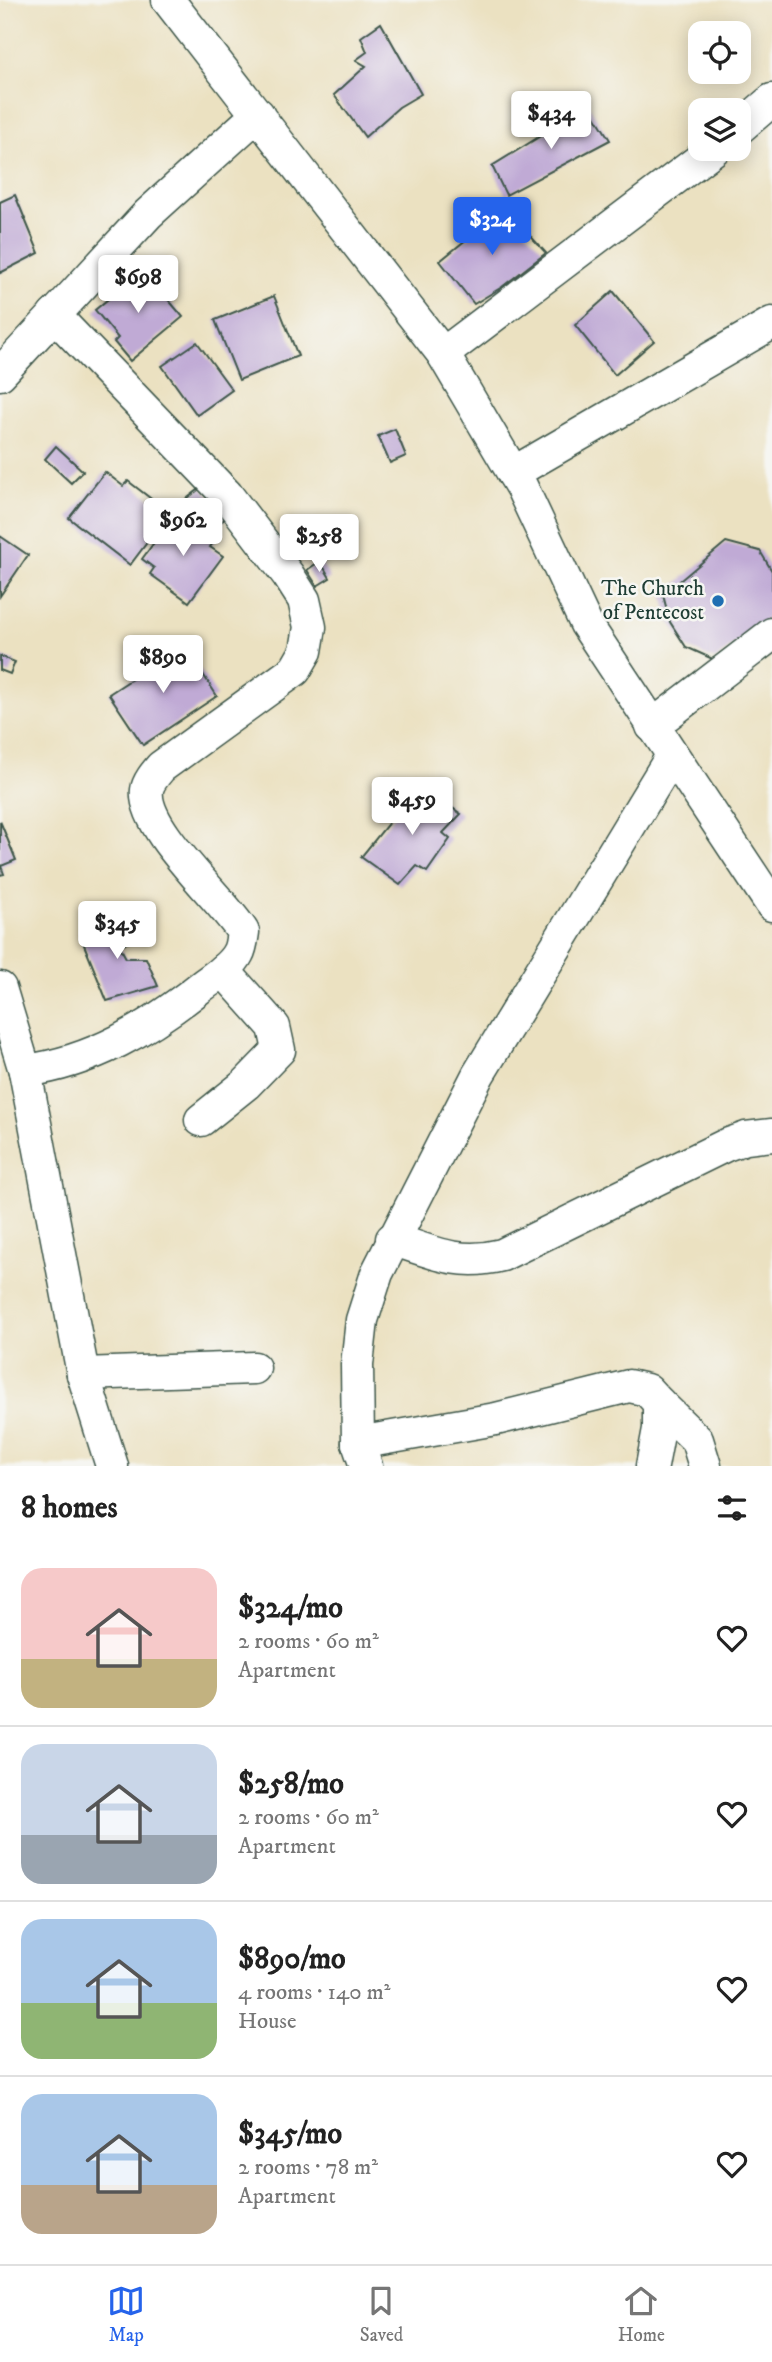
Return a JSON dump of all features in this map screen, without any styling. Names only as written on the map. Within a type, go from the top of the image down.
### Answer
[{"type":"street","points":[[168,0],[443,354],[513,473],[586,624],[772,905]]},
{"type":"street","points":[[751,118],[772,100]]},
{"type":"street","points":[[0,374],[148,214],[258,114]]},
{"type":"street","points":[[443,354],[698,161]]},
{"type":"street","points":[[25,1071],[75,1061],[158,1021],[222,970],[238,953],[243,932],[228,908],[157,827],[148,805],[146,788],[161,767],[295,670],[306,651],[310,627],[304,600],[227,495],[54,315]]},
{"type":"street","points":[[513,473],[772,323]]},
{"type":"street","points":[[652,726],[772,634]]},
{"type":"street","points":[[672,756],[638,807],[478,1075],[392,1239],[377,1273],[362,1320],[357,1364],[362,1455],[629,1386],[647,1390],[697,1440],[705,1466]]},
{"type":"street","points":[[201,1120],[246,1084],[279,1050],[274,1027],[222,970]]},
{"type":"street","points":[[0,988],[25,1071],[83,1374],[112,1466]]},
{"type":"street","points":[[392,1239],[460,1261],[478,1261],[502,1255],[726,1145],[772,1135]]},
{"type":"street","points":[[83,1374],[254,1368]]},
{"type":"street","points":[[652,1466],[659,1429],[659,1403]]},
{"type":"building","points":[[381,23],[421,94],[399,107],[365,137],[334,95],[366,66],[356,60],[367,52],[361,37]]},
{"type":"building","points":[[589,106],[610,140],[506,195],[492,166]]},
{"type":"building","points":[[15,195],[39,253],[0,273],[0,202]]},
{"type":"building","points":[[505,208],[546,253],[502,287],[474,304],[440,261]]},
{"type":"building","points":[[143,270],[183,317],[130,361],[114,342],[118,338],[95,310]]},
{"type":"building","points":[[613,291],[654,341],[615,375],[575,325]]},
{"type":"building","points":[[274,296],[298,356],[239,380],[215,320]]},
{"type":"building","points":[[197,342],[232,390],[197,415],[162,366]]},
{"type":"building","points":[[395,429],[406,456],[390,463],[378,436]]},
{"type":"building","points":[[56,446],[83,471],[71,483],[45,459]]},
{"type":"building","points":[[105,472],[123,486],[128,481],[159,505],[150,516],[161,524],[130,565],[69,518]]},
{"type":"building","points":[[202,487],[227,517],[209,531],[184,501]]},
{"type":"building","points":[[172,518],[183,527],[189,520],[216,539],[210,547],[223,556],[189,602],[150,574],[154,568],[142,559]]},
{"type":"building","points":[[0,536],[28,555],[0,596]]},
{"type":"building","name":"The Church of Pentecost","points":[[726,542],[760,551],[772,571],[772,615],[715,660],[686,647],[670,622],[663,595]]},
{"type":"building","points":[[320,561],[330,578],[317,586],[307,570]]},
{"type":"building","points":[[184,645],[217,696],[143,745],[109,694]]},
{"type":"building","points":[[0,656],[15,662],[10,674],[0,670]]},
{"type":"building","points":[[419,785],[461,814],[443,833],[450,839],[427,872],[417,866],[400,885],[361,857]]},
{"type":"building","points":[[0,821],[16,860],[1,866],[4,874],[0,875]]},
{"type":"building","points":[[125,916],[136,940],[119,945],[126,958],[146,958],[158,986],[107,1001],[80,935]]},
{"type":"place","name":"The Church of Pentecost","points":[[718,601]]}]
